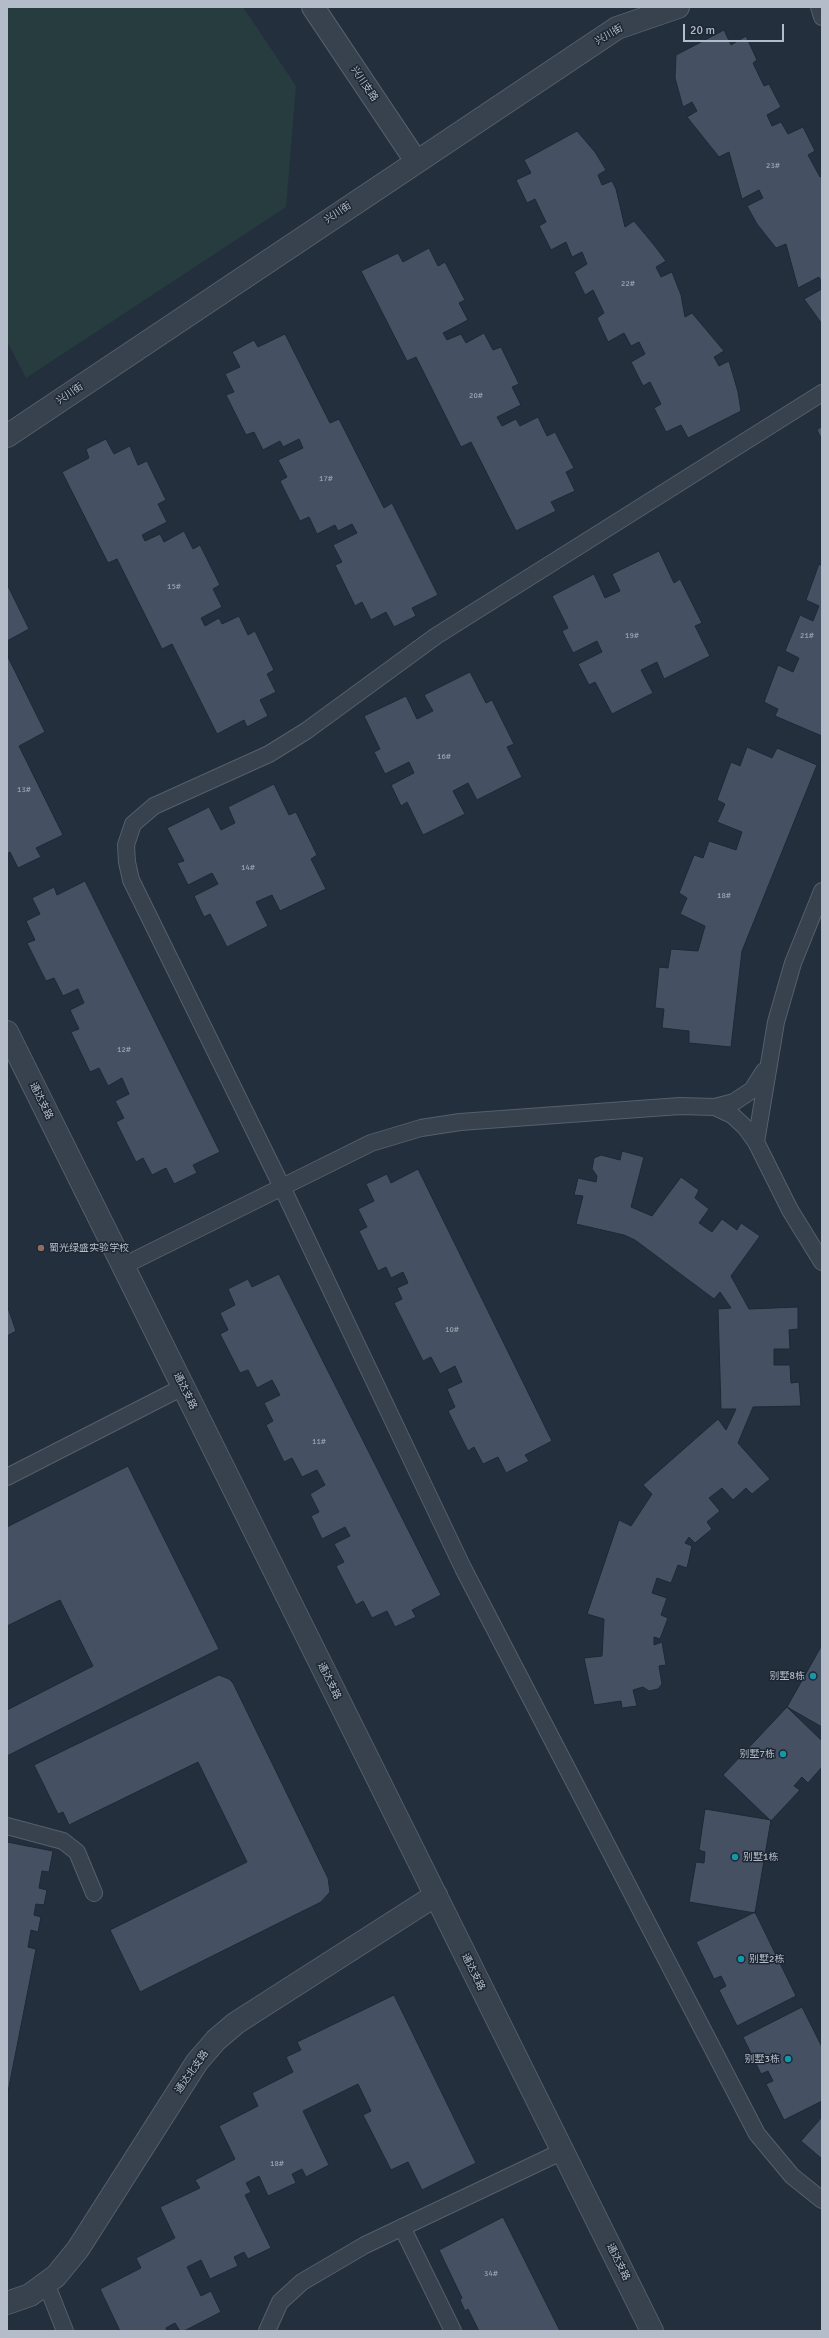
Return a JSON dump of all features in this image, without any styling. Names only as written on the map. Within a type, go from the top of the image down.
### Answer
[{"type":"street","name":"兴川支路","points":[[313,7],[416,161]]},
{"type":"street","name":"兴川街","points":[[8,432],[617,28],[678,7]]},
{"type":"street","name":"通达支路","points":[[7,1032],[652,2331]]},
{"type":"street","name":"通达北支路","points":[[7,2303],[30,2295],[56,2276],[78,2249],[197,2062],[216,2040],[236,2023],[436,1895]]},
{"type":"lane","points":[[819,7],[822,16]]},
{"type":"lane","points":[[822,393],[436,636],[306,731],[269,754],[154,806],[133,824],[126,845],[127,862],[131,880],[282,1187],[463,1568],[757,2134],[792,2176],[822,2200]]},
{"type":"lane","points":[[756,1142],[776,1022],[793,963],[822,891]]},
{"type":"lane","points":[[123,1266],[371,1143],[421,1128],[460,1122],[680,1106],[715,1107],[734,1102],[752,1090],[768,1063]]},
{"type":"lane","points":[[715,1107],[732,1115],[746,1128],[756,1142],[790,1210],[822,1262]]},
{"type":"lane","points":[[7,1477],[183,1387]]},
{"type":"lane","points":[[7,1826],[63,1841],[77,1852],[94,1893]]},
{"type":"lane","points":[[267,2331],[280,2302],[302,2282],[365,2245],[562,2151]]},
{"type":"lane","points":[[402,2227],[452,2331]]},
{"type":"lane","points":[[46,2283],[65,2331]]},
{"type":"green space","points":[[7,7],[243,7],[296,86],[286,207],[26,378],[7,341]]},
{"type":"building","points":[[724,30],[731,45],[746,36],[757,60],[753,63],[764,86],[769,84],[781,107],[767,115],[772,126],[781,122],[788,134],[803,127],[815,151],[808,155],[820,177],[822,176],[822,284],[819,277],[798,288],[786,244],[776,248],[757,224],[747,206],[763,198],[759,190],[742,199],[729,152],[719,157],[687,117],[697,111],[692,102],[683,107],[675,78],[676,55]]},
{"type":"building","points":[[577,131],[595,152],[606,170],[598,175],[602,185],[612,181],[616,189],[625,227],[634,221],[654,245],[666,261],[656,267],[661,277],[672,272],[681,295],[685,317],[692,313],[724,351],[714,357],[719,366],[729,361],[738,392],[741,411],[688,438],[681,425],[666,432],[654,408],[661,404],[650,382],[643,386],[631,362],[645,354],[639,342],[631,346],[624,333],[608,342],[597,318],[604,313],[593,290],[585,295],[574,272],[587,264],[582,252],[572,257],[566,242],[551,250],[539,226],[546,222],[535,199],[527,203],[516,180],[531,173],[524,160]]},
{"type":"building","points":[[429,248],[438,266],[445,262],[465,300],[459,303],[468,320],[443,333],[447,340],[461,334],[466,343],[484,333],[493,350],[501,347],[519,384],[512,387],[521,405],[497,417],[502,426],[516,419],[520,426],[538,417],[547,436],[555,432],[574,468],[566,472],[575,491],[551,502],[556,511],[516,531],[471,442],[461,447],[416,357],[407,361],[361,271],[398,253],[403,262]]},
{"type":"building","points":[[822,289],[822,324],[804,299]]},
{"type":"building","points":[[285,334],[330,423],[339,419],[384,508],[392,503],[438,595],[412,608],[416,616],[394,627],[386,612],[371,620],[362,602],[355,606],[335,565],[342,562],[333,545],[357,533],[352,524],[338,531],[335,525],[317,534],[309,517],[300,521],[280,481],[287,477],[278,460],[303,448],[299,439],[283,447],[280,441],[263,450],[254,432],[246,435],[226,395],[234,392],[225,374],[240,367],[232,352],[254,340],[258,347]]},
{"type":"building","points":[[822,426],[822,440],[817,430]]},
{"type":"building","points":[[106,439],[114,454],[130,446],[138,465],[147,461],[166,500],[158,504],[167,522],[142,535],[145,541],[160,534],[164,542],[184,531],[193,549],[200,545],[220,585],[213,589],[222,607],[201,618],[205,626],[219,618],[222,624],[239,616],[248,635],[255,631],[274,670],[267,674],[276,692],[260,700],[268,716],[247,727],[244,720],[217,734],[172,644],[162,649],[117,559],[108,563],[62,472],[89,458],[86,449]]},
{"type":"building","points":[[659,551],[674,583],[680,579],[702,623],[695,626],[710,656],[664,679],[657,662],[641,670],[653,693],[612,714],[595,682],[589,685],[578,664],[602,652],[597,641],[573,653],[562,631],[568,628],[552,596],[594,574],[605,598],[620,591],[612,574]]},
{"type":"building","points":[[819,564],[822,566],[822,736],[775,716],[778,709],[764,702],[778,665],[793,672],[799,658],[785,651],[800,615],[813,621],[819,606],[806,600]]},
{"type":"building","points":[[7,584],[29,629],[7,641]]},
{"type":"building","points":[[7,655],[45,732],[19,746],[63,835],[36,848],[41,857],[18,868],[10,852],[7,854]]},
{"type":"building","points":[[470,672],[486,703],[492,700],[514,744],[507,747],[522,777],[477,800],[468,783],[453,791],[465,814],[423,835],[407,802],[401,806],[391,785],[414,773],[409,762],[385,774],[374,752],[380,749],[364,716],[406,696],[417,719],[433,711],[424,695]]},
{"type":"building","points":[[747,747],[772,758],[777,748],[817,765],[742,951],[731,1047],[689,1043],[689,1031],[662,1028],[664,1009],[655,1008],[659,967],[668,968],[671,949],[698,951],[705,926],[680,914],[687,898],[679,893],[694,855],[703,858],[709,841],[736,850],[742,832],[717,822],[725,804],[717,800],[731,762],[740,766]]},
{"type":"building","points":[[274,784],[289,815],[296,812],[317,855],[311,859],[326,889],[280,911],[272,895],[256,902],[268,926],[227,947],[210,914],[204,917],[194,896],[218,884],[212,873],[188,885],[177,863],[184,861],[167,828],[209,807],[221,830],[235,823],[228,807]]},
{"type":"building","points":[[85,881],[220,1152],[193,1165],[197,1173],[174,1184],[166,1168],[152,1175],[143,1158],[136,1162],[116,1122],[124,1118],[115,1101],[129,1094],[122,1078],[108,1086],[99,1068],[90,1072],[71,1032],[79,1029],[70,1010],[84,1003],[78,989],[63,996],[54,978],[46,981],[27,943],[35,940],[26,921],[40,914],[32,898],[54,887],[57,895]]},
{"type":"building","points":[[622,1151],[644,1157],[631,1207],[652,1216],[681,1177],[699,1190],[695,1198],[709,1209],[699,1223],[712,1232],[722,1219],[737,1230],[741,1223],[760,1236],[731,1276],[749,1309],[798,1307],[798,1329],[789,1330],[790,1349],[774,1349],[774,1365],[790,1365],[791,1383],[799,1382],[801,1406],[753,1407],[738,1443],[770,1479],[752,1494],[746,1488],[733,1500],[722,1488],[709,1498],[720,1511],[707,1522],[712,1529],[695,1543],[689,1537],[685,1543],[692,1546],[687,1568],[678,1565],[671,1583],[657,1578],[652,1593],[667,1598],[661,1615],[668,1618],[660,1639],[654,1637],[654,1645],[662,1642],[666,1665],[659,1666],[662,1684],[658,1689],[649,1691],[643,1687],[633,1690],[637,1706],[622,1708],[621,1701],[594,1705],[584,1658],[602,1656],[604,1619],[587,1614],[619,1520],[631,1526],[652,1494],[643,1485],[718,1419],[726,1430],[736,1409],[721,1409],[718,1309],[731,1308],[720,1292],[714,1299],[635,1240],[624,1235],[576,1224],[583,1196],[574,1195],[578,1178],[596,1182],[597,1176],[592,1169],[594,1158],[601,1155],[620,1160]]},
{"type":"building","points":[[418,1169],[552,1441],[525,1455],[529,1461],[506,1473],[498,1457],[483,1464],[474,1447],[468,1451],[448,1411],[455,1407],[447,1389],[462,1382],[455,1366],[440,1374],[431,1357],[423,1361],[394,1303],[402,1299],[397,1288],[408,1283],[403,1272],[391,1278],[386,1267],[378,1271],[359,1231],[367,1227],[358,1209],[374,1201],[366,1184],[387,1174],[391,1183]]},
{"type":"building","points":[[279,1274],[441,1595],[412,1610],[416,1617],[395,1627],[387,1611],[372,1618],[363,1601],[356,1605],[336,1566],[344,1562],[334,1544],[350,1536],[345,1527],[322,1539],[311,1516],[319,1512],[310,1494],[325,1485],[317,1470],[302,1477],[292,1458],[284,1462],[266,1425],[273,1421],[264,1403],[280,1395],[272,1380],[257,1388],[248,1370],[240,1373],[220,1334],[228,1330],[220,1313],[235,1305],[228,1289],[248,1279],[252,1287]]},
{"type":"building","points":[[7,1305],[16,1331],[7,1336]]},
{"type":"building","points":[[128,1466],[219,1649],[7,1756],[7,1710],[93,1666],[60,1600],[7,1626],[7,1527]]},
{"type":"building","name":"别墅8栋","points":[[822,1645],[822,1727],[787,1707]]},
{"type":"building","points":[[219,1675],[229,1679],[233,1683],[328,1878],[330,1892],[321,1902],[140,1992],[110,1930],[247,1862],[198,1762],[69,1825],[63,1812],[58,1814],[34,1765]]},
{"type":"building","name":"别墅7栋","points":[[787,1707],[822,1741],[822,1767],[808,1783],[802,1777],[794,1786],[800,1790],[771,1821],[723,1775]]},
{"type":"building","name":"别墅1栋","points":[[705,1809],[771,1820],[755,1913],[689,1902],[696,1862],[704,1863],[705,1852],[699,1850]]},
{"type":"building","points":[[7,1842],[53,1851],[49,1872],[42,1871],[39,1888],[47,1890],[44,1905],[36,1904],[34,1915],[41,1917],[38,1932],[31,1930],[28,1947],[36,1949],[7,2097]]},
{"type":"building","name":"别墅2栋","points":[[755,1912],[796,1996],[737,2026],[719,1990],[726,1986],[721,1976],[714,1979],[696,1942]]},
{"type":"building","points":[[394,1995],[476,2163],[422,2190],[408,2162],[391,2170],[363,2115],[371,2111],[358,2084],[303,2111],[329,2165],[306,2177],[302,2169],[292,2174],[296,2183],[268,2196],[259,2176],[246,2183],[251,2192],[245,2195],[271,2248],[248,2259],[244,2252],[234,2257],[238,2266],[210,2279],[201,2260],[187,2267],[201,2296],[211,2291],[221,2312],[184,2331],[180,2331],[175,2323],[166,2328],[167,2331],[120,2331],[100,2289],[141,2268],[136,2258],[175,2238],[160,2207],[200,2188],[195,2180],[235,2159],[219,2126],[258,2106],[252,2093],[293,2072],[286,2057],[301,2050],[297,2042]]},
{"type":"building","name":"别墅3栋","points":[[802,2007],[822,2047],[822,2101],[784,2120],[766,2084],[773,2081],[768,2071],[761,2074],[743,2037]]},
{"type":"building","points":[[822,2117],[822,2159],[801,2141]]},
{"type":"building","points":[[503,2217],[560,2331],[479,2331],[468,2309],[465,2311],[460,2300],[462,2298],[439,2250]]},
{"type":"place","name":"蜀光绿盛实验学校","points":[[41,1248]]},
{"type":"place","name":"别墅8栋","points":[[813,1676]]},
{"type":"place","name":"别墅7栋","points":[[783,1754]]},
{"type":"place","name":"别墅1栋","points":[[735,1857]]},
{"type":"place","name":"别墅2栋","points":[[741,1959]]},
{"type":"place","name":"别墅3栋","points":[[788,2059]]}]
